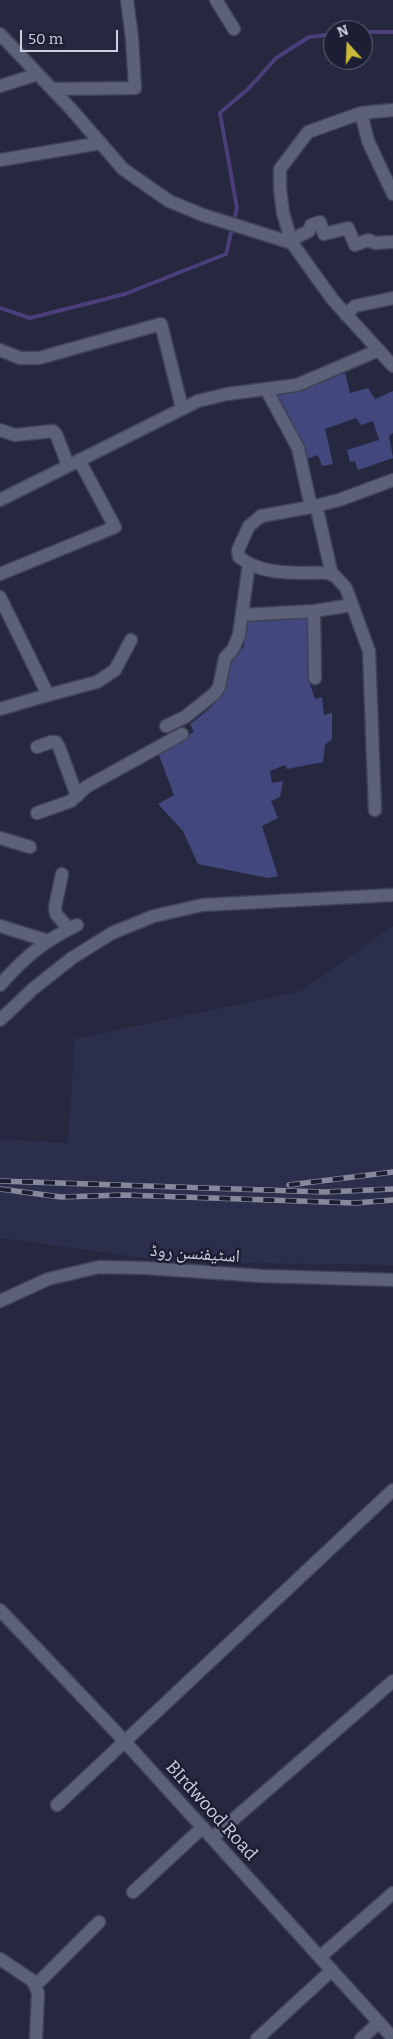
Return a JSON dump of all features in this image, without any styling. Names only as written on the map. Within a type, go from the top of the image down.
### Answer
[{"type":"street","points":[[53,89],[135,88],[132,38],[127,0]]},
{"type":"street","points":[[220,1],[234,29]]},
{"type":"street","points":[[0,34],[53,89],[123,169],[169,201],[203,216],[291,241],[310,231],[311,225],[320,222],[324,234],[348,228],[354,245],[368,240],[375,243],[393,242]]},
{"type":"street","points":[[0,86],[38,74]]},
{"type":"street","points":[[393,110],[361,113],[308,132],[280,169],[283,213],[291,241],[333,300],[393,366]]},
{"type":"street","points":[[361,113],[368,141],[393,194]]},
{"type":"street","points":[[0,160],[101,144]]},
{"type":"street","points":[[346,315],[355,306],[393,298]]},
{"type":"street","points":[[0,350],[20,358],[39,358],[161,324],[182,408]]},
{"type":"street","points":[[0,500],[198,401],[227,394],[297,385],[379,350]]},
{"type":"street","points":[[266,389],[298,448],[332,575],[346,588],[369,651],[375,810]]},
{"type":"street","points":[[0,430],[15,435],[53,431],[115,527],[0,574]]},
{"type":"street","points":[[332,575],[264,571],[248,564],[239,557],[238,550],[249,526],[261,516],[339,500],[393,480]]},
{"type":"street","points":[[166,726],[185,717],[214,694],[218,687],[225,658],[239,635],[248,564]]},
{"type":"street","points":[[0,597],[48,695]]},
{"type":"street","points":[[242,615],[314,611],[352,605]]},
{"type":"street","points":[[314,611],[315,678]]},
{"type":"street","points":[[0,709],[97,682],[115,670],[131,640]]},
{"type":"street","points":[[37,813],[71,801],[86,787],[182,734]]},
{"type":"street","points":[[37,747],[56,742],[77,796]]},
{"type":"street","points":[[0,838],[30,847]]},
{"type":"street","points":[[0,985],[34,950],[73,927],[56,914],[55,907],[62,874]]},
{"type":"street","points":[[0,1020],[34,988],[72,958],[112,933],[154,916],[202,905],[393,895]]},
{"type":"street","points":[[0,926],[48,941]]},
{"type":"street","name":"اسٹیفنسن روڈ","points":[[0,1300],[48,1279],[99,1267],[146,1268],[262,1276],[393,1280]]},
{"type":"street","points":[[57,1805],[393,1490]]},
{"type":"street","name":"BIrdwood Road","points":[[0,1610],[126,1742],[393,2038]]},
{"type":"street","points":[[212,1838],[393,1681]]},
{"type":"street","points":[[132,1892],[203,1827]]},
{"type":"street","points":[[320,1957],[393,1893]]},
{"type":"street","points":[[35,1986],[99,1922]]},
{"type":"street","points":[[0,1959],[33,1981],[38,1993],[36,2039]]},
{"type":"street","points":[[257,2039],[332,1970]]},
{"type":"street","points":[[361,2039],[379,2022]]},
{"type":"shaded area","points":[[345,373],[350,393],[368,388],[375,399],[393,391],[393,433],[389,436],[393,458],[358,470],[355,461],[350,462],[347,450],[379,440],[373,421],[361,425],[356,418],[325,429],[333,464],[322,466],[318,455],[300,461],[275,395]]},
{"type":"shaded area","points":[[309,617],[310,684],[315,699],[322,697],[324,715],[332,713],[332,739],[325,745],[323,762],[287,769],[285,765],[270,771],[272,783],[283,781],[280,797],[271,801],[278,818],[262,826],[278,876],[268,878],[198,864],[183,831],[158,804],[174,795],[157,750],[194,732],[190,724],[208,709],[219,696],[228,658],[244,647],[245,619]]},
{"type":"shaded area","points":[[393,926],[393,1265],[174,1262],[0,1238],[0,1139],[68,1143],[75,1039],[301,991]]},
{"type":"waterway","points":[[373,32],[393,32]]},
{"type":"waterway","points":[[0,308],[30,318],[125,294],[226,254],[237,208],[220,113],[249,88],[276,58],[309,37],[323,35]]},
{"type":"railway","points":[[289,1185],[393,1172]]},
{"type":"railway","points":[[0,1181],[324,1192],[393,1189]]},
{"type":"railway","points":[[0,1189],[61,1197],[124,1195],[355,1203],[393,1200]]}]
